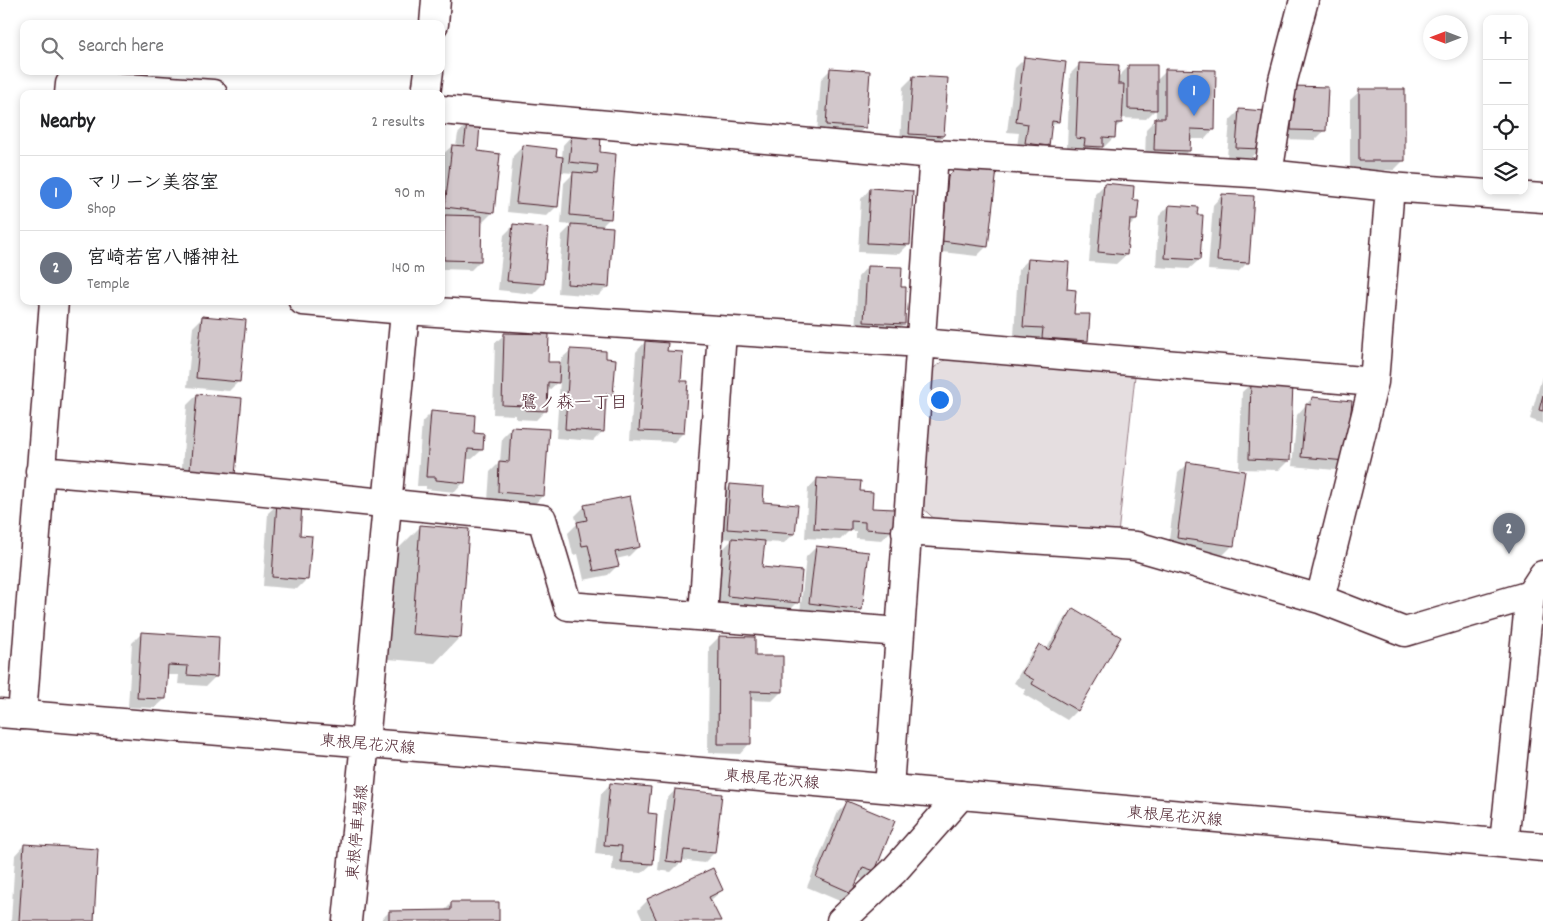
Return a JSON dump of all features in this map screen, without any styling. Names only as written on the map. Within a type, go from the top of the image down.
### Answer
[{"type":"street","points":[[434,20],[436,0]]},
{"type":"street","points":[[1268,174],[1283,80],[1304,0]]},
{"type":"street","points":[[427,90],[428,75]]},
{"type":"street","points":[[69,90],[70,84],[156,90]]},
{"type":"street","points":[[445,110],[934,154],[1268,174],[1390,187],[1543,198]]},
{"type":"street","points":[[889,788],[934,154]]},
{"type":"street","points":[[1320,599],[1374,382],[1390,187]]},
{"type":"street","points":[[11,714],[40,471],[54,305]]},
{"type":"street","points":[[385,305],[722,331],[921,343],[1374,382]]},
{"type":"street","name":"東根停車場線","points":[[347,921],[406,306]]},
{"type":"street","points":[[703,616],[722,331]]},
{"type":"street","points":[[40,471],[542,519],[568,606],[900,632]]},
{"type":"street","points":[[906,531],[1136,546],[1320,599],[1405,632],[1536,585],[1504,844]]},
{"type":"street","name":"東根尾花沢線","points":[[11,714],[364,742],[1543,847]]},
{"type":"street","points":[[841,921],[894,871],[961,795]]},
{"type":"shaded area","points":[[946,359],[1135,376],[1118,534],[938,522],[920,506],[931,370]]},
{"type":"building","points":[[1024,57],[1066,62],[1059,122],[1052,121],[1049,146],[1025,143],[1028,124],[1016,122]]},
{"type":"building","points":[[1079,63],[1119,65],[1118,84],[1124,84],[1122,123],[1116,123],[1115,138],[1103,137],[1103,147],[1084,146],[1085,139],[1076,138]]},
{"type":"building","points":[[1128,65],[1157,65],[1157,110],[1128,109]]},
{"type":"building","points":[[830,68],[870,71],[866,128],[826,125]]},
{"type":"building","points":[[1165,69],[1216,70],[1215,130],[1191,129],[1190,151],[1154,150],[1155,118],[1165,118]]},
{"type":"building","points":[[913,76],[948,78],[944,136],[909,134]]},
{"type":"building","points":[[1293,86],[1328,87],[1326,131],[1291,130]]},
{"type":"building","points":[[1359,89],[1405,89],[1405,161],[1359,161]]},
{"type":"building","points":[[1239,109],[1265,111],[1261,149],[1236,148]]},
{"type":"building","points":[[467,123],[480,124],[478,151],[500,154],[494,213],[445,207],[452,145],[464,146]]},
{"type":"building","points":[[572,134],[601,136],[600,152],[616,154],[611,219],[570,215],[573,172],[597,174],[598,165],[569,162]]},
{"type":"building","points":[[523,145],[557,149],[556,156],[563,157],[558,207],[516,203]]},
{"type":"building","points":[[956,167],[997,169],[988,247],[942,241],[948,177]]},
{"type":"building","points":[[1104,183],[1134,186],[1133,200],[1139,200],[1137,220],[1130,220],[1127,255],[1098,252]]},
{"type":"building","points":[[870,188],[913,191],[910,245],[867,243]]},
{"type":"building","points":[[1222,194],[1254,196],[1249,263],[1217,261]]},
{"type":"building","points":[[1169,205],[1198,207],[1197,215],[1203,215],[1200,260],[1165,258]]},
{"type":"building","points":[[445,215],[482,216],[481,261],[445,260]]},
{"type":"building","points":[[513,224],[549,228],[544,284],[507,281]]},
{"type":"building","points":[[571,224],[613,227],[609,287],[567,284]]},
{"type":"building","points":[[1028,259],[1069,262],[1067,289],[1076,290],[1074,314],[1090,314],[1088,341],[1042,338],[1043,328],[1023,327]]},
{"type":"building","points":[[867,266],[902,267],[901,287],[906,287],[905,324],[864,322]]},
{"type":"building","points":[[202,316],[246,320],[240,382],[196,378]]},
{"type":"building","points":[[504,333],[549,334],[548,362],[560,362],[559,383],[548,382],[547,411],[525,410],[525,406],[502,405]]},
{"type":"building","points":[[645,341],[668,343],[667,351],[683,352],[681,381],[688,381],[684,433],[639,431]]},
{"type":"building","points":[[570,349],[606,351],[606,358],[616,359],[613,395],[606,394],[604,432],[565,429]]},
{"type":"building","points":[[1251,381],[1293,383],[1290,461],[1249,459]]},
{"type":"building","points":[[197,394],[242,398],[235,475],[190,470]]},
{"type":"building","points":[[1543,395],[1543,411],[1539,410]]},
{"type":"building","points":[[1312,397],[1352,401],[1346,461],[1301,457],[1306,404],[1311,405]]},
{"type":"building","points":[[431,411],[475,415],[474,433],[484,434],[483,450],[468,449],[465,483],[436,480],[436,477],[426,477]]},
{"type":"building","points":[[511,427],[549,429],[544,496],[498,492],[499,461],[509,462]]},
{"type":"building","points":[[1187,462],[1245,471],[1234,546],[1177,538]]},
{"type":"building","points":[[817,478],[861,481],[860,491],[873,492],[872,508],[895,509],[893,531],[865,529],[865,522],[851,521],[851,531],[814,529]]},
{"type":"building","points":[[730,484],[764,487],[763,502],[798,505],[795,534],[727,529]]},
{"type":"building","points":[[630,496],[640,547],[615,552],[619,566],[594,571],[588,545],[582,546],[577,522],[587,520],[584,505]]},
{"type":"building","points":[[277,502],[302,504],[300,535],[312,536],[308,580],[272,577]]},
{"type":"building","points":[[420,525],[469,529],[461,638],[412,634]]},
{"type":"building","points":[[732,538],[765,541],[762,567],[802,571],[799,603],[727,596]]},
{"type":"building","points":[[816,546],[869,552],[862,610],[809,603]]},
{"type":"building","points":[[1073,608],[1121,637],[1078,711],[1032,684],[1034,680],[1022,673],[1039,644],[1049,650]]},
{"type":"building","points":[[141,632],[219,637],[217,677],[187,675],[188,666],[168,665],[166,699],[137,698]]},
{"type":"building","points":[[719,636],[755,637],[755,656],[783,656],[783,692],[751,691],[751,744],[718,744]]},
{"type":"building","points":[[610,783],[651,787],[648,813],[657,814],[653,864],[621,862],[622,846],[604,845]]},
{"type":"building","points":[[675,789],[722,794],[715,853],[684,850],[682,863],[666,861]]},
{"type":"building","points":[[847,801],[895,821],[875,871],[863,867],[852,893],[816,877]]},
{"type":"building","points":[[24,844],[98,849],[94,921],[19,921]]},
{"type":"building","points":[[713,868],[723,890],[709,897],[721,921],[657,921],[647,899]]},
{"type":"building","points":[[451,902],[499,902],[499,921],[389,921],[389,911],[451,910]]},
{"type":"place","name":"マリーン美容室","points":[[1194,116]]},
{"type":"place","name":"宮崎若宮八幡神社","points":[[1509,554]]},
{"type":"district","name":"鷺ノ森一丁目","points":[[574,402]]}]
